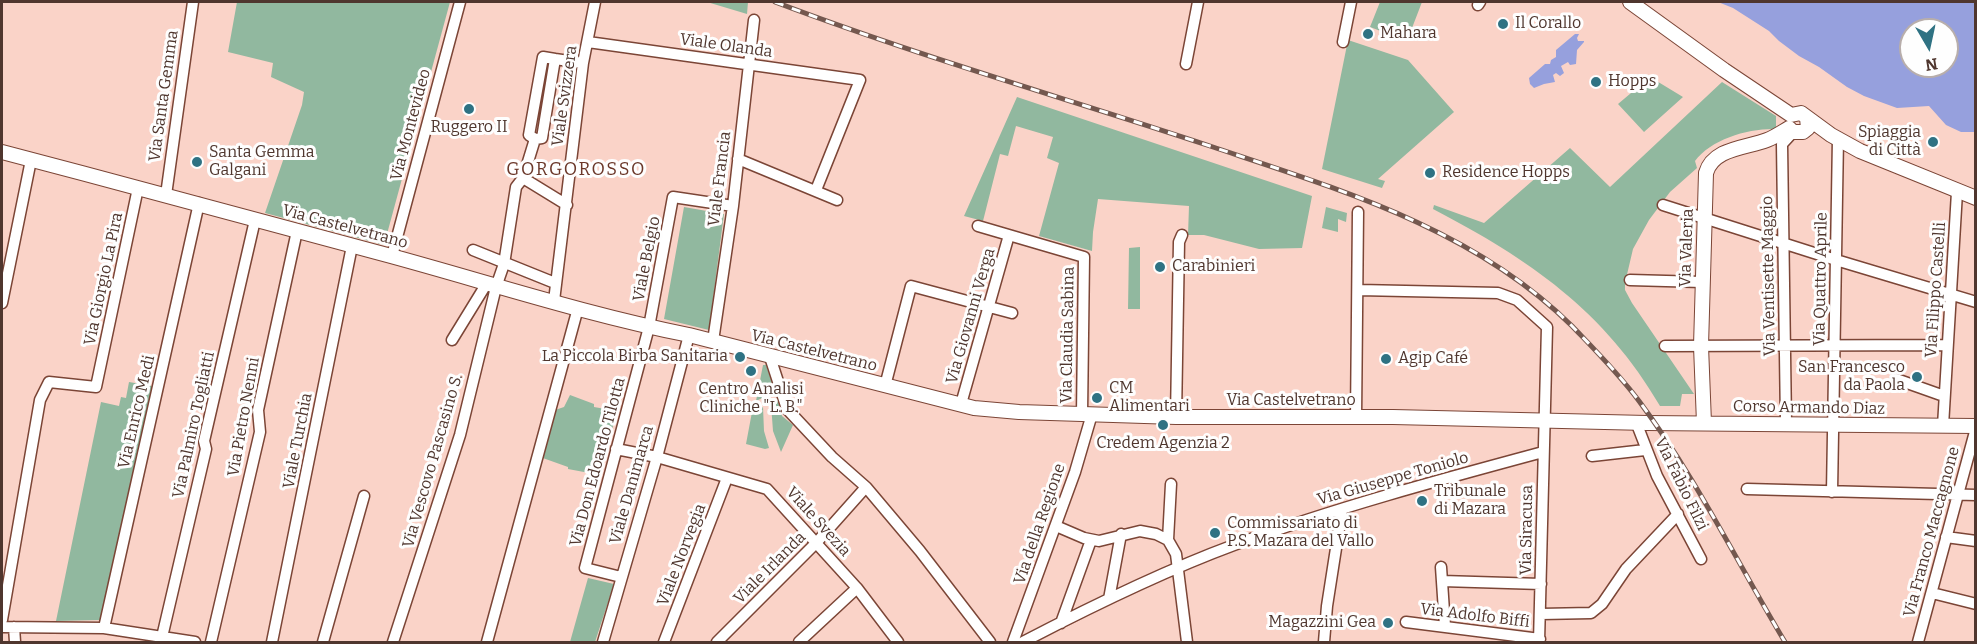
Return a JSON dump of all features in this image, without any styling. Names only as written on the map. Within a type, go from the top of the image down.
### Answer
[{"type":"main road","points":[[1630,2],[1724,70],[1794,127],[1834,136]]},
{"type":"main road","points":[[1794,127],[1802,113],[1860,151],[1976,198]]},
{"type":"main road","name":"Via Valeria","points":[[1704,423],[1701,346],[1706,173],[1710,162],[1731,151],[1769,140],[1794,127]]},
{"type":"main road","name":"Via Castelvetrano","points":[[2,152],[199,203],[649,327],[689,335],[974,408],[1019,412],[1176,417],[1545,419],[1639,422]]},
{"type":"main road","name":"Corso Armando Diaz","points":[[1639,422],[1976,427]]},
{"type":"street","name":"Via Santa Gemma","points":[[166,195],[193,2]]},
{"type":"street","name":"Via Montevideo","points":[[392,256],[460,2]]},
{"type":"street","name":"Viale Svizzera","points":[[554,301],[583,63],[595,2]]},
{"type":"street","points":[[1186,64],[1198,2]]},
{"type":"street","points":[[1343,42],[1351,2]]},
{"type":"street","name":"Viale Francia","points":[[713,341],[733,206],[754,20]]},
{"type":"street","name":"Viale Olanda","points":[[588,42],[860,80],[816,190]]},
{"type":"street","points":[[452,340],[504,264],[516,187],[523,178],[535,139],[542,138],[555,59],[583,63]]},
{"type":"street","name":"Via Ventisette Maggio","points":[[1786,424],[1782,144],[1794,127]]},
{"type":"street","name":"Via Quattro Aprile","points":[[1832,492],[1836,260],[1834,136]]},
{"type":"street","points":[[738,159],[837,200]]},
{"type":"street","points":[[2,303],[31,160]]},
{"type":"street","points":[[523,178],[567,205]]},
{"type":"street","name":"Via Giorgio La Pira","points":[[2,620],[40,400],[49,382],[96,387],[138,188]]},
{"type":"street","name":"Via Filippo Castelli","points":[[1942,426],[1957,192]]},
{"type":"street","name":"Viale Belgio","points":[[649,327],[674,197],[733,206]]},
{"type":"street","name":"Via Enrico Medi","points":[[104,628],[199,203]]},
{"type":"street","points":[[1664,205],[1950,296],[1976,302]]},
{"type":"street","points":[[1356,418],[1358,212]]},
{"type":"street","name":"Via Palmiro Togliatti","points":[[162,637],[206,449],[204,441],[255,220]]},
{"type":"street","points":[[978,226],[1009,235]]},
{"type":"street","name":"Via Pietro Nenni","points":[[212,642],[260,432],[258,410],[297,231]]},
{"type":"street","name":"Via Claudia Sabina","points":[[1009,235],[1084,257],[1087,414]]},
{"type":"street","name":"Via Giovanni Verga","points":[[961,404],[1009,235]]},
{"type":"street","points":[[1176,417],[1179,242],[1182,235]]},
{"type":"street","name":"Viale Turchia","points":[[272,642],[352,246]]},
{"type":"street","points":[[473,250],[555,283]]},
{"type":"street","points":[[1630,280],[1702,282]]},
{"type":"street","name":"Via Vescovo Pascasino S.","points":[[393,642],[460,435],[491,285]]},
{"type":"street","points":[[885,386],[910,286],[1012,313]]},
{"type":"street","name":"Via Siracusa","points":[[1359,290],[1498,293],[1517,300],[1547,327],[1540,641]]},
{"type":"street","points":[[487,642],[578,308]]},
{"type":"street","name":"Via Don Edoardo Tilotta","points":[[621,577],[585,568],[649,327]]},
{"type":"street","name":"Viale Danimarca","points":[[603,642],[657,457],[689,335]]},
{"type":"street","points":[[1665,346],[1947,345]]},
{"type":"street","points":[[770,357],[787,409],[832,457],[866,487],[920,551],[990,642]]},
{"type":"street","points":[[1896,379],[1944,396]]},
{"type":"street","name":"Via della Regione","points":[[1013,642],[1056,526],[1087,414]]},
{"type":"street","name":"Via Fabio Filzi","points":[[1639,422],[1656,476],[1701,559]]},
{"type":"street","name":"Via Franco Maccagnone","points":[[1922,642],[1946,537],[1976,427]]},
{"type":"street","name":"Viale Svezia","points":[[616,449],[657,457],[767,489],[857,588],[898,642]]},
{"type":"street","points":[[1592,456],[1646,450]]},
{"type":"street","name":"Via Giuseppe Toniolo","points":[[1023,642],[1178,567],[1234,545],[1383,496],[1543,452]]},
{"type":"street","name":"Viale Norvegia","points":[[664,642],[727,478]]},
{"type":"street","points":[[1171,484],[1168,540],[1176,554],[1187,642]]},
{"type":"street","name":"Viale Irlanda","points":[[717,642],[817,542],[866,487]]},
{"type":"street","points":[[1747,489],[1976,495]]},
{"type":"street","points":[[323,642],[364,496]]},
{"type":"street","points":[[1324,642],[1327,606],[1342,510]]},
{"type":"street","points":[[1541,614],[1591,613],[1602,604],[1626,569],[1678,514]]},
{"type":"street","points":[[1056,526],[1090,540],[1099,541],[1140,531],[1156,534],[1168,540]]},
{"type":"street","points":[[1109,599],[1121,534]]},
{"type":"street","points":[[1946,537],[1976,541]]},
{"type":"street","points":[[1061,623],[1090,540]]},
{"type":"street","points":[[1441,567],[1445,626]]},
{"type":"street","points":[[1442,581],[1540,584]]},
{"type":"street","points":[[799,642],[857,588]]},
{"type":"street","points":[[1932,593],[1976,604]]},
{"type":"street","name":"Via Adolfo Biffi","points":[[1406,622],[1540,641]]},
{"type":"street","points":[[2,627],[104,628],[195,642]]},
{"type":"street","points":[[14,627],[15,642]]},
{"type":"green space","points":[[237,2],[450,2],[384,245],[265,213],[302,105],[304,92],[271,77],[273,63],[228,52]]},
{"type":"green space","points":[[707,2],[748,2],[747,14]]},
{"type":"green space","points":[[1380,2],[1422,2],[1407,41],[1370,27]]},
{"type":"green space","points":[[1348,40],[1408,60],[1454,112],[1378,179],[1385,181],[1382,188],[1322,169]]},
{"type":"green space","points":[[1650,77],[1683,97],[1644,132],[1618,104]]},
{"type":"green space","points":[[1722,82],[1776,116],[1776,129],[1754,130],[1731,136],[1702,153],[1695,161],[1697,168],[1670,192],[1649,220],[1633,249],[1625,290],[1694,394],[1682,394],[1680,406],[1660,406],[1615,342],[1562,291],[1533,268],[1433,209],[1434,205],[1484,223],[1570,148],[1610,187]]},
{"type":"green space","points":[[1017,97],[1312,196],[1302,248],[1259,249],[1204,235],[1188,235],[1189,206],[1098,199],[1092,251],[1039,236],[1059,163],[1047,158],[1053,137],[1016,126],[1008,156],[1000,154],[983,221],[964,216]]},
{"type":"green space","points":[[684,207],[724,214],[709,330],[664,319]]},
{"type":"green space","points":[[1326,207],[1347,213],[1346,222],[1338,219],[1338,232],[1322,228]]},
{"type":"green space","points":[[1140,247],[1140,309],[1128,309],[1129,248]]},
{"type":"green space","points":[[763,365],[766,365],[775,392],[756,401]]},
{"type":"green space","points":[[129,382],[152,386],[101,620],[56,621],[101,402],[119,406],[121,397],[126,398]]},
{"type":"green space","points":[[570,395],[594,404],[594,407],[617,411],[600,475],[568,469],[568,467],[540,457],[555,410],[564,407]]},
{"type":"green space","points":[[778,401],[782,416],[793,425],[781,452],[773,431],[771,404]]},
{"type":"green space","points":[[763,407],[764,431],[769,448],[765,449],[746,444],[752,412]]},
{"type":"green space","points":[[588,578],[614,584],[595,642],[570,642]]},
{"type":"water","points":[[1718,2],[1975,2],[1975,132],[1961,132],[1946,125],[1929,106],[1897,108],[1864,96],[1799,56],[1769,31],[1733,8]]},
{"type":"water","points":[[1575,34],[1579,34],[1578,41],[1584,41],[1577,50],[1576,64],[1570,65],[1568,62],[1561,66],[1564,73],[1560,76],[1556,73],[1553,75],[1555,82],[1534,88],[1529,78],[1545,64],[1550,64],[1551,60],[1556,57],[1556,50]]},
{"type":"railway","points":[[775,2],[937,59],[1307,178],[1402,215],[1448,237],[1492,263],[1533,292],[1572,326],[1631,391],[1679,459],[1785,642]]},
{"type":"place","name":"Il Corallo","points":[[1503,24]]},
{"type":"place","name":"Mahara","points":[[1368,34]]},
{"type":"place","name":"Hopps","points":[[1596,82]]},
{"type":"place","name":"Ruggero II","points":[[469,109]]},
{"type":"place","name":"Spiaggia di Città","points":[[1933,142]]},
{"type":"place","name":"Santa Gemma Galgani","points":[[197,162]]},
{"type":"place","name":"Residence Hopps","points":[[1430,173]]},
{"type":"place","name":"Carabinieri","points":[[1160,267]]},
{"type":"place","name":"La Piccola Birba Sanitaria","points":[[740,357]]},
{"type":"place","name":"Agip Café","points":[[1386,359]]},
{"type":"place","name":"Centro Analisi Cliniche \"L. B.\"","points":[[751,371]]},
{"type":"place","name":"San Francesco da Paola","points":[[1917,377]]},
{"type":"place","name":"CM Alimentari","points":[[1097,398]]},
{"type":"place","name":"Credem Agenzia 2","points":[[1163,425]]},
{"type":"place","name":"Tribunale di Mazara","points":[[1422,501]]},
{"type":"place","name":"Commissariato di P.S. Mazara del Vallo","points":[[1215,533]]},
{"type":"place","name":"Magazzini Gea","points":[[1388,623]]},
{"type":"district","name":"GORGOROSSO","points":[[576,170]]}]
